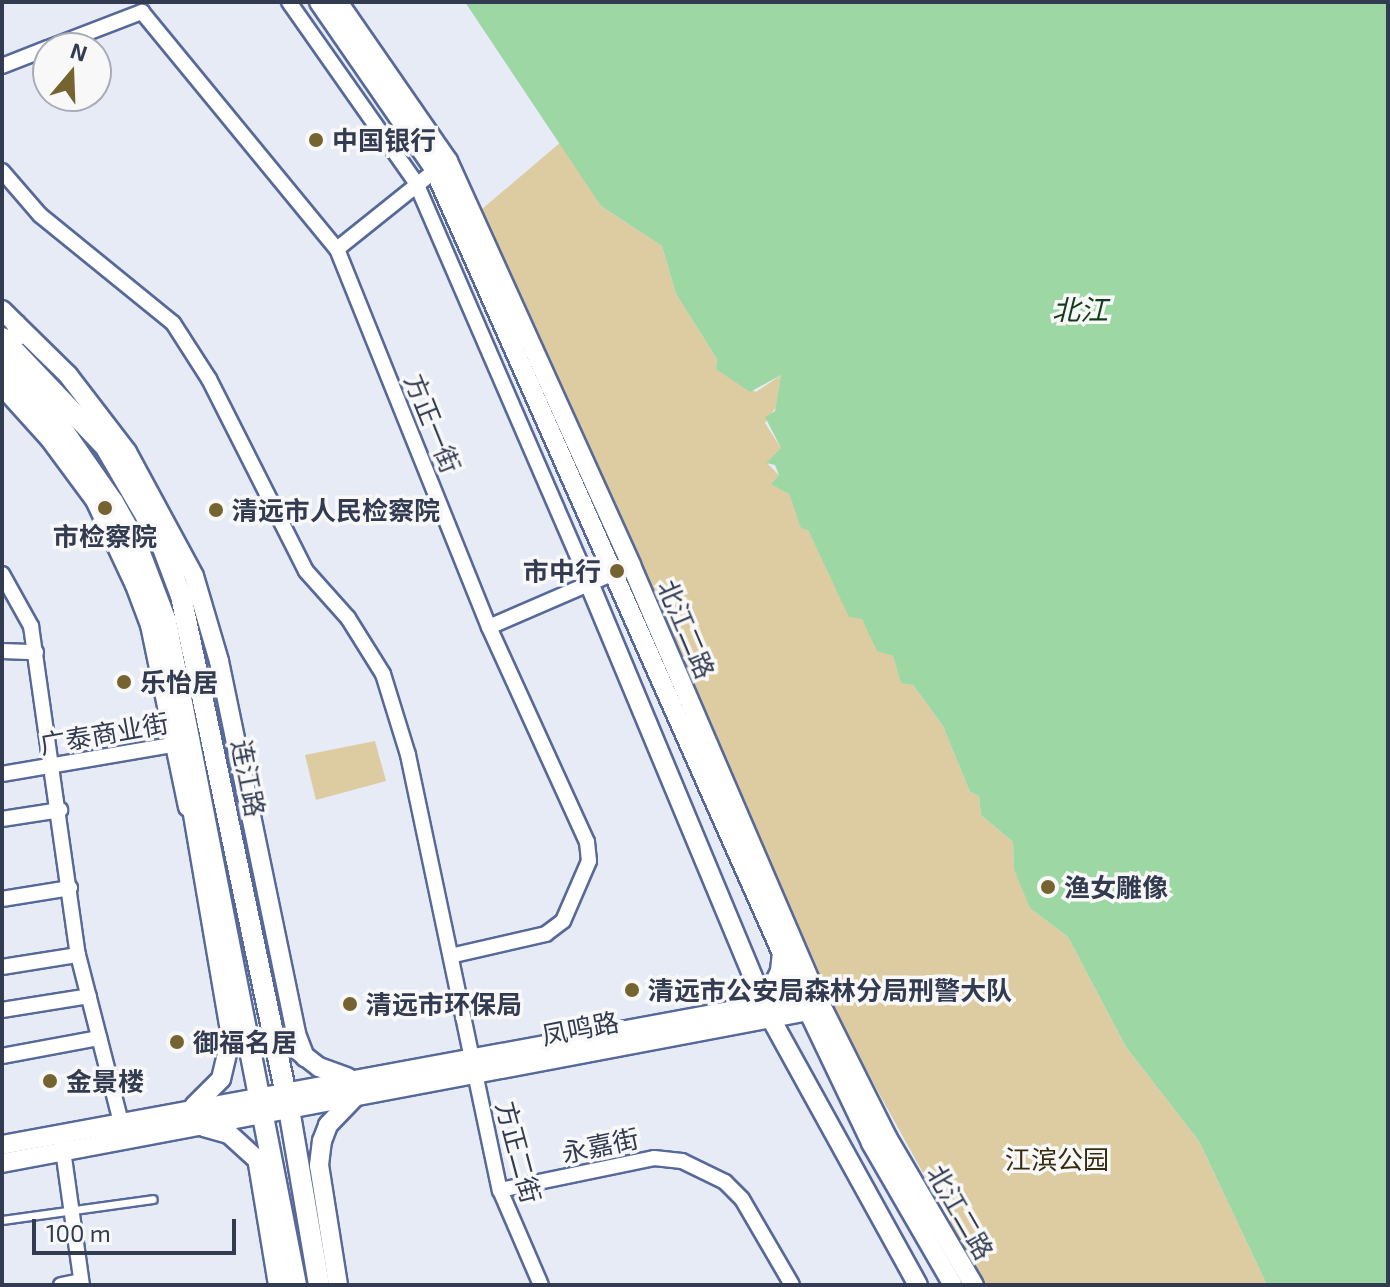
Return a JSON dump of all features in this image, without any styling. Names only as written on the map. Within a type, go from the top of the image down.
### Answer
[{"type":"main road","name":"北江二路","points":[[319,2],[441,165]]},
{"type":"main road","name":"北江二路","points":[[338,2],[441,165],[624,568],[823,1039],[871,1143],[960,1283]]},
{"type":"main road","points":[[2,310],[9,331]]},
{"type":"main road","name":"连江路","points":[[9,331],[21,354],[105,446],[160,540],[189,626],[287,1100],[319,1285]]},
{"type":"main road","name":"连江路","points":[[9,331],[68,375],[127,452],[194,576],[219,661],[296,1034],[305,1057]]},
{"type":"main road","name":"连江路","points":[[2,364],[53,416],[86,460],[136,543],[166,621],[183,743],[188,807],[231,1037],[221,1079],[192,1118]]},
{"type":"main road","name":"连江路","points":[[2,386],[73,468],[115,539],[150,625],[183,743],[196,765],[280,1191],[280,1285]]},
{"type":"main road","name":"北江二路","points":[[624,568],[782,950],[887,1137],[960,1283]]},
{"type":"main road","points":[[589,583],[768,1009],[918,1285]]},
{"type":"main road","points":[[188,807],[196,765]]},
{"type":"main road","points":[[768,1009],[780,971],[782,950]]},
{"type":"main road","name":"凤鸣路","points":[[2,1145],[62,1144],[809,1001]]},
{"type":"main road","points":[[768,1009],[823,1039]]},
{"type":"main road","points":[[271,1019],[305,1057],[356,1087],[328,1125],[319,1165],[338,1285]]},
{"type":"main road","points":[[192,1118],[229,1134],[257,1158],[280,1191]]},
{"type":"main road","name":"凤鸣路","points":[[2,1163],[121,1123],[192,1118]]},
{"type":"main road","name":"连江路","points":[[257,1158],[280,1285]]},
{"type":"street","points":[[289,2],[416,183],[589,583]]},
{"type":"street","name":"方正一街","points":[[90,32],[142,12],[337,249],[489,627],[583,831],[589,861],[574,904],[563,921],[546,934],[454,955]]},
{"type":"street","points":[[2,66],[32,54]]},
{"type":"street","points":[[337,249],[441,165]]},
{"type":"street","points":[[2,171],[40,215],[173,323],[209,379],[306,571],[348,618],[383,674],[408,755],[454,955],[473,1066]]},
{"type":"street","points":[[489,627],[624,568]]},
{"type":"street","points":[[3,577],[31,626],[54,766],[78,955],[121,1123]]},
{"type":"street","points":[[2,651],[36,652]]},
{"type":"street","name":"广泰商业街","points":[[2,774],[214,738]]},
{"type":"street","points":[[2,819],[60,810]]},
{"type":"street","points":[[2,899],[70,888]]},
{"type":"street","points":[[2,967],[78,955]]},
{"type":"street","points":[[2,1010],[89,996]]},
{"type":"street","points":[[2,1056],[99,1038]]},
{"type":"street","name":"方正二街","points":[[473,1066],[500,1190],[541,1285]]},
{"type":"street","points":[[61,1285],[82,1283],[62,1144]]},
{"type":"street","name":"永嘉街","points":[[500,1190],[654,1158],[682,1161],[725,1182],[742,1199],[792,1285]]},
{"type":"lane","points":[[2,1220],[71,1207],[153,1199]]},
{"type":"green space","name":"江滨公园","points":[[561,142],[601,206],[662,246],[676,294],[717,359],[716,369],[756,392],[781,375],[776,407],[765,423],[781,448],[767,463],[779,475],[773,483],[789,494],[801,527],[808,530],[846,608],[862,619],[880,651],[893,656],[901,682],[913,685],[943,726],[970,792],[979,796],[981,815],[1013,842],[1014,866],[1030,908],[1068,937],[1126,1047],[1199,1141],[1267,1285],[985,1285],[807,963],[482,209]]},
{"type":"green space","points":[[375,741],[386,781],[316,800],[305,755]]},
{"type":"water","name":"北江","points":[[465,2],[1388,2],[1388,1285],[1267,1285],[1199,1141],[1126,1047],[1068,937],[1030,908],[1014,869],[1013,842],[981,815],[979,796],[970,792],[943,726],[913,685],[901,683],[893,656],[877,651],[862,619],[849,617],[808,530],[801,528],[789,494],[771,484],[779,475],[775,465],[766,463],[781,448],[765,417],[775,411],[781,375],[750,392],[716,369],[717,359],[676,294],[662,246],[601,206]]},
{"type":"place","name":"中国银行","points":[[316,140]]},
{"type":"place","name":"市检察院","points":[[105,508]]},
{"type":"place","name":"清远市人民检察院","points":[[216,510]]},
{"type":"place","name":"市中行","points":[[617,571]]},
{"type":"place","name":"乐怡居","points":[[124,682]]},
{"type":"place","name":"渔女雕像","points":[[1048,887]]},
{"type":"place","name":"清远市公安局森林分局刑警大队","points":[[632,990]]},
{"type":"place","name":"清远市环保局","points":[[350,1004]]},
{"type":"place","name":"御福名居","points":[[177,1042]]},
{"type":"place","name":"金景楼","points":[[50,1081]]}]
